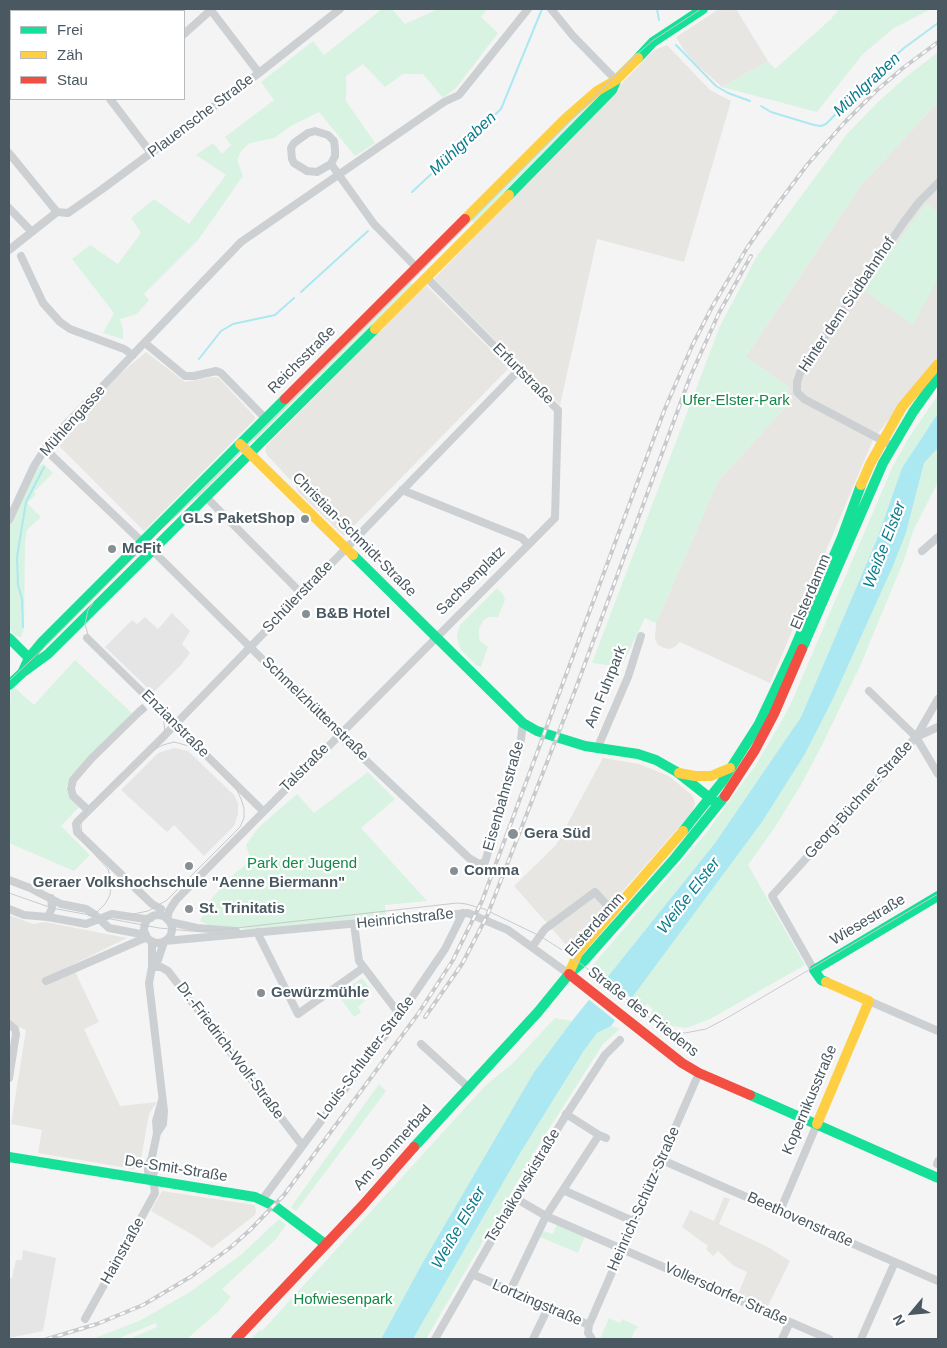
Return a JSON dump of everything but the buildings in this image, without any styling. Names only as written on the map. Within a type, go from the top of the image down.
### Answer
[{"type":"main road","name":"Reichsstraße","points":[[9,685],[32,661],[42,642],[566,118],[597,92],[616,80],[653,42],[703,9]]},
{"type":"main road","name":"Reichsstraße","points":[[32,661],[48,654],[251,454],[576,128],[612,90],[616,80]]},
{"type":"main road","points":[[416,267],[426,277]]},
{"type":"main road","name":"Elsterdamm","points":[[569,974],[579,951],[692,821],[710,798],[760,724],[776,692],[842,537],[860,485],[902,407],[938,364]]},
{"type":"main road","name":"Elsterdamm","points":[[569,974],[589,955],[675,858],[719,804],[751,757],[774,714],[892,446],[912,412],[938,377]]},
{"type":"main road","name":"Christian-Schmidt-Straße","points":[[240,444],[436,637]]},
{"type":"main road","points":[[141,542],[153,551]]},
{"type":"main road","name":"Sachsenplatz","points":[[436,637],[523,723]]},
{"type":"main road","points":[[9,638],[32,661]]},
{"type":"main road","name":"Am Fuhrpark","points":[[523,723],[537,731],[597,748],[638,754],[656,760],[676,772],[719,804]]},
{"type":"main road","points":[[676,772],[695,776],[710,776],[731,767]]},
{"type":"main road","name":"Wiesestraße","points":[[814,970],[938,896]]},
{"type":"main road","points":[[814,970],[821,980],[869,1001]]},
{"type":"main road","name":"Straße des Friedens","points":[[569,974],[682,1063],[699,1073],[938,1178]]},
{"type":"main road","name":"Am Sommerbad","points":[[236,1339],[326,1244],[538,1012],[569,974]]},
{"type":"main road","name":"Kopernikusstraße","points":[[817,1124],[869,1001]]},
{"type":"main road","name":"De-Smit-Straße","points":[[9,1157],[236,1194],[262,1200],[276,1207],[326,1244]]},
{"type":"street","points":[[185,33],[211,9],[259,73]]},
{"type":"street","name":"Plauensche Straße","points":[[57,212],[68,213],[259,73],[340,9]]},
{"type":"street","name":"Mühlengasse","points":[[9,520],[34,466],[51,440],[241,242],[444,102],[459,95],[528,9]]},
{"type":"street","points":[[551,9],[573,36],[616,80]]},
{"type":"street","points":[[111,100],[151,153]]},
{"type":"street","points":[[315,131],[322,133],[334,141],[335,156],[331,164],[317,172],[307,171],[294,163],[291,148],[294,143],[308,133],[315,131]]},
{"type":"street","points":[[9,153],[57,212],[9,250]]},
{"type":"street","points":[[9,167],[16,162]]},
{"type":"street","points":[[331,164],[374,224],[416,267]]},
{"type":"street","name":"Hinter dem Südbahnhof","points":[[892,446],[804,399],[798,392],[797,382],[800,374],[904,222],[919,202],[938,184]]},
{"type":"street","points":[[9,208],[32,232]]},
{"type":"street","points":[[21,256],[43,303],[60,322],[70,329],[133,355]]},
{"type":"street","name":"Erfurtstraße","points":[[426,277],[558,410],[555,518],[528,545]]},
{"type":"street","points":[[145,343],[185,376],[216,371],[221,373],[265,418]]},
{"type":"street","name":"Schülerstraße","points":[[161,909],[152,904],[77,832],[76,824],[519,370]]},
{"type":"street","points":[[45,449],[141,542]]},
{"type":"street","points":[[402,490],[522,538],[528,545]]},
{"type":"street","points":[[206,498],[302,594]]},
{"type":"street","points":[[922,551],[938,537]]},
{"type":"street","name":"Sachsenplatz","points":[[436,637],[528,545]]},
{"type":"street","name":"Schmelzhüttenstraße","points":[[153,551],[339,734],[469,858],[479,864]]},
{"type":"street","name":"Am Fuhrpark","points":[[597,748],[628,677],[641,636]]},
{"type":"street","name":"Talstraße","points":[[169,921],[169,911],[176,900],[436,637]]},
{"type":"street","name":"Enzianstraße","points":[[87,638],[149,704],[175,724],[263,811]]},
{"type":"street","points":[[869,690],[916,737],[938,774]]},
{"type":"street","name":"Georg-Büchner-Straße","points":[[814,970],[772,896],[916,737],[938,699]]},
{"type":"street","points":[[88,810],[73,796],[71,790],[73,780],[91,758],[140,712]]},
{"type":"street","name":"Eisenbahnstraße","points":[[479,864],[485,862],[520,747],[523,723]]},
{"type":"street","points":[[916,737],[938,727]]},
{"type":"street","points":[[9,880],[62,904],[86,909],[99,918],[109,928],[148,938],[157,943],[165,941],[171,933],[169,921],[161,916],[145,919],[112,914],[99,918],[86,924],[24,914],[9,909]]},
{"type":"street","points":[[532,947],[546,929],[595,892],[613,912]]},
{"type":"street","points":[[48,917],[52,908],[51,898]]},
{"type":"street","name":"Talstraße","points":[[152,917],[176,900]]},
{"type":"street","name":"Heinrichstraße","points":[[165,941],[463,912],[497,925],[532,947],[569,974]]},
{"type":"street","name":"Louis-Schlutter-Straße","points":[[262,1200],[400,1015],[445,950],[463,912]]},
{"type":"street","points":[[148,938],[145,927],[152,917]]},
{"type":"street","name":"Heinrichstraße","points":[[169,921],[197,928],[255,932]]},
{"type":"street","points":[[354,924],[359,961],[400,1015]]},
{"type":"street","points":[[255,932],[298,1014],[363,968]]},
{"type":"street","points":[[46,981],[148,938]]},
{"type":"street","name":"Hainstraße","points":[[85,1320],[153,1198],[155,1189],[152,1181],[155,1167],[152,1157],[157,1133],[163,1124],[164,1111],[148,983],[152,967],[148,938]]},
{"type":"street","name":"Hainstraße","points":[[152,967],[158,960],[165,941]]},
{"type":"street","name":"Dr.-Friedrich-Wolf-Straße","points":[[152,967],[161,967],[168,971],[302,1145]]},
{"type":"street","points":[[869,1001],[938,1031]]},
{"type":"street","points":[[9,1024],[15,1028],[16,1034],[9,1078]]},
{"type":"street","name":"Tschaikowskistraße","points":[[435,1339],[515,1198],[566,1114],[605,1055],[620,1040]]},
{"type":"street","points":[[421,1044],[468,1087]]},
{"type":"street","name":"Heinrich-Schütz-Straße","points":[[589,1325],[624,1249],[699,1073]]},
{"type":"street","points":[[510,1291],[546,1216],[603,1136],[566,1114]]},
{"type":"street","name":"Kopernikusstraße","points":[[780,1212],[817,1124]]},
{"type":"street","name":"Beethovenstraße","points":[[662,1160],[938,1280]]},
{"type":"street","points":[[563,1190],[635,1222]]},
{"type":"street","name":"Vollersdorfer Straße","points":[[515,1198],[546,1216],[829,1339]]},
{"type":"street","points":[[861,1339],[896,1262]]},
{"type":"street","name":"Lortzingstraße","points":[[472,1274],[589,1325],[588,1333],[592,1339]]},
{"type":"street","points":[[533,1339],[548,1308]]},
{"type":"street","points":[[782,1339],[790,1322]]},
{"type":"shaded area","points":[[719,9],[736,9],[768,61],[722,87],[695,63],[676,37]]},
{"type":"shaded area","points":[[667,45],[710,90],[731,101],[684,262],[597,239],[560,405],[434,279],[654,50]]},
{"type":"shaded area","points":[[938,102],[938,357],[873,440],[770,683],[680,642],[670,649],[658,645],[655,639],[656,623],[718,481],[793,399],[788,392],[789,387],[747,358],[747,354],[862,184]]},
{"type":"shaded area","points":[[426,285],[509,368],[344,536],[298,492],[296,486],[268,456],[265,451],[266,446]]},
{"type":"shaded area","points":[[146,352],[185,382],[213,377],[219,378],[255,419],[144,531],[54,441],[116,377]]},
{"type":"shaded area","points":[[172,613],[190,631],[182,644],[190,653],[181,665],[153,693],[105,647],[132,620],[137,624],[145,617],[158,629]]},
{"type":"shaded area","points":[[174,748],[188,751],[234,795],[238,803],[238,814],[234,826],[204,856],[174,825],[167,832],[121,790],[158,753]]},
{"type":"shaded area","points":[[603,758],[639,764],[669,776],[693,796],[695,804],[692,812],[614,901],[569,948],[514,886],[556,845]]},
{"type":"shaded area","points":[[9,915],[33,924],[45,922],[127,938],[72,965],[99,1022],[84,1029],[120,1106],[157,1102],[149,1114],[140,1165],[134,1169],[38,1153],[42,1130],[11,1124],[26,1030],[9,1023]]},
{"type":"shaded area","points":[[162,1191],[255,1205],[256,1211],[255,1215],[212,1248],[151,1211]]},
{"type":"shaded area","points":[[724,1197],[730,1199],[719,1224],[768,1247],[790,1261],[767,1308],[738,1295],[747,1272],[734,1266],[718,1251],[713,1256],[706,1249],[708,1246],[682,1227],[690,1210],[714,1221]]},
{"type":"shaded area","points":[[23,1250],[56,1258],[43,1331],[9,1338],[9,1278],[12,1278],[16,1260],[22,1260]]},
{"type":"green space","points":[[382,9],[392,9],[405,24],[438,9],[487,9],[481,17],[498,33],[456,88],[443,98],[423,74],[403,74],[385,87],[363,64],[346,76],[346,101],[375,143],[355,156],[319,112],[291,126],[274,138],[250,143],[241,151],[237,160],[243,176],[198,240],[144,294],[149,300],[137,314],[120,319],[123,339],[103,333],[114,313],[72,259],[90,245],[118,264],[141,233],[131,218],[154,199],[189,224],[226,175],[196,155],[213,143],[222,154],[231,145],[225,137],[274,100],[261,82],[313,41],[324,55]]},
{"type":"green space","points":[[839,9],[931,9],[894,28],[862,55],[817,112],[722,87],[768,61],[775,69],[831,19]]},
{"type":"green space","name":"Ufer-Elster-Park","points":[[938,52],[938,102],[862,184],[747,354],[747,358],[789,387],[788,392],[793,399],[718,481],[656,623],[645,618],[621,667],[592,663],[720,326],[757,256],[847,134],[878,102]]},
{"type":"green space","points":[[611,88],[476,225],[468,217],[577,110]]},
{"type":"green space","points":[[926,203],[938,212],[938,279],[913,325],[863,290]]},
{"type":"green space","points":[[410,282],[413,285],[256,442],[252,438],[367,319],[370,322]]},
{"type":"green space","points":[[938,395],[938,413],[902,468],[877,539],[801,717],[715,843],[607,977],[592,966],[707,832],[755,766],[779,726],[792,701],[892,468],[908,439]]},
{"type":"green space","points":[[938,448],[938,482],[913,531],[904,560],[860,666],[802,783],[775,827],[748,865],[805,965],[710,1019],[686,1028],[672,1026],[651,1013],[653,1009],[647,1004],[644,1007],[632,997],[762,822],[805,754],[833,699],[893,566],[906,533],[924,463]]},
{"type":"green space","points":[[230,456],[237,463],[200,501],[192,493]]},
{"type":"green space","points":[[44,464],[53,473],[34,492],[36,494],[27,503],[41,517],[27,530],[25,543],[24,628],[21,637],[15,635],[9,629],[9,524],[37,467]]},
{"type":"green space","points":[[497,588],[503,594],[505,600],[498,617],[489,617],[484,620],[479,628],[479,638],[488,647],[481,667],[476,665],[462,651],[457,635],[460,625]]},
{"type":"green space","points":[[75,660],[135,716],[73,777],[66,787],[69,796],[80,806],[61,826],[90,855],[74,871],[9,843],[9,702],[11,699],[9,693],[15,688],[34,705]]},
{"type":"green space","name":"Park der Jugend","points":[[368,772],[395,799],[361,828],[427,901],[385,905],[386,917],[258,930],[208,925],[200,921],[211,899],[235,873],[251,861],[246,845],[258,828],[297,794],[314,813]]},
{"type":"green space","points":[[362,978],[371,990],[362,997],[365,1001],[358,1007],[361,1012],[354,1017],[338,995]]},
{"type":"green space","name":"Hofwiesenpark","points":[[555,1018],[572,1021],[534,1072],[423,1262],[381,1339],[251,1339],[260,1330],[262,1331],[486,1085],[512,1064]]},
{"type":"green space","points":[[611,1026],[620,1029],[603,1044],[540,1143],[426,1339],[413,1339],[519,1155],[583,1052],[597,1033]]},
{"type":"green space","points":[[379,1084],[386,1091],[296,1211],[291,1207]]},
{"type":"green space","points":[[279,1219],[286,1225],[276,1239],[222,1289],[231,1297],[219,1311],[188,1338],[129,1339],[157,1327],[156,1323],[117,1339],[92,1339],[139,1321],[190,1292],[242,1254]]},
{"type":"green space","points":[[557,1224],[585,1236],[578,1253],[540,1237],[543,1231],[553,1234]]},
{"type":"green space","points":[[609,1318],[620,1323],[622,1319],[639,1327],[635,1330],[631,1339],[600,1339]]},
{"type":"water","name":"Weiße Elster","points":[[938,413],[938,448],[924,463],[906,533],[833,699],[805,754],[762,822],[611,1026],[597,1033],[583,1052],[519,1155],[413,1339],[381,1339],[423,1262],[534,1072],[572,1021],[715,843],[801,717],[877,539],[902,468]]},
{"type":"pier","points":[[604,977],[633,999],[617,1022],[587,998]]},
{"type":"waterway","name":"Mühlgraben","points":[[412,192],[501,109],[542,9]]},
{"type":"waterway","name":"Mühlgraben","points":[[657,9],[659,20]]},
{"type":"waterway","name":"Mühlgraben","points":[[761,106],[771,112],[814,125],[821,126],[826,124],[877,72],[904,48],[938,23]]},
{"type":"waterway","name":"Mühlgraben","points":[[676,45],[716,86],[728,93],[750,101]]},
{"type":"waterway","name":"Mühlgraben","points":[[301,292],[368,231]]},
{"type":"waterway","name":"Mühlgraben","points":[[199,359],[221,331],[233,324],[275,315],[294,298]]},
{"type":"waterway","name":"Mühlgraben","points":[[23,627],[17,557],[26,502],[44,467]]},
{"type":"tunnel","points":[[139,712],[146,706]]},
{"type":"tram line","points":[[9,681],[198,495],[633,58],[652,41],[701,9]]},
{"type":"tram line","points":[[91,640],[85,624],[88,610],[93,603]]},
{"type":"tram line","points":[[84,636],[236,788],[244,808],[244,818],[240,827],[167,900],[148,911],[118,917]]},
{"type":"tram line","points":[[155,749],[165,732],[163,715]]},
{"type":"tram line","points":[[88,916],[97,912],[105,904],[110,895],[111,881],[108,869],[88,847],[82,836],[81,824],[87,809],[122,775],[153,750],[174,742],[193,747]]},
{"type":"tram line","points":[[9,893],[52,908],[159,928],[190,931],[218,930],[457,903],[466,904],[484,909],[540,936],[567,953],[658,1024],[672,1031],[685,1033],[706,1029],[727,1018],[938,894]]},
{"type":"railway","points":[[47,1339],[97,1324],[143,1305],[192,1276],[231,1247],[284,1195],[418,1014],[453,960],[482,901],[664,411],[692,346],[712,307],[747,248],[807,165],[844,123],[876,91],[938,42]]},
{"type":"railway","points":[[425,1017],[462,964],[487,916],[576,688],[690,377],[719,313],[751,256]]},
{"type":"traffic: fast","points":[[638,58],[653,42],[703,9]]},
{"type":"traffic: fast","points":[[509,195],[612,90],[616,81]]},
{"type":"traffic: fast","points":[[9,685],[48,654],[375,329]]},
{"type":"traffic: fast","points":[[802,649],[883,463],[913,412],[938,377]]},
{"type":"traffic: fast","points":[[22,673],[29,658],[42,642],[285,399]]},
{"type":"traffic: fast","points":[[683,831],[722,782],[759,724],[792,654],[842,537],[861,485]]},
{"type":"traffic: fast","points":[[353,555],[523,723],[537,731],[585,746],[638,754],[656,760],[677,772],[715,802]]},
{"type":"traffic: fast","points":[[9,638],[33,662]]},
{"type":"traffic: fast","points":[[414,1147],[538,1012],[569,974],[584,961],[675,858],[725,796]]},
{"type":"traffic: fast","points":[[826,982],[821,980],[814,970],[938,896]]},
{"type":"traffic: fast","points":[[750,1095],[938,1178]]},
{"type":"traffic: fast","points":[[9,1157],[255,1197],[276,1207],[325,1244]]},
{"type":"traffic: slow","points":[[465,219],[566,118],[597,91],[616,80],[638,58]]},
{"type":"traffic: slow","points":[[375,329],[509,195]]},
{"type":"traffic: slow","points":[[861,485],[870,464],[902,407],[938,364]]},
{"type":"traffic: slow","points":[[240,444],[353,555]]},
{"type":"traffic: slow","points":[[679,773],[711,776],[730,768]]},
{"type":"traffic: slow","points":[[569,973],[579,951],[683,831]]},
{"type":"traffic: slow","points":[[817,1124],[869,1001],[826,982]]},
{"type":"traffic: jam","points":[[285,399],[465,219]]},
{"type":"traffic: jam","points":[[725,796],[755,750],[774,714],[802,649]]},
{"type":"traffic: jam","points":[[569,974],[682,1063],[699,1073],[750,1095]]},
{"type":"traffic: jam","points":[[236,1339],[363,1205],[414,1147]]},
{"type":"place","name":"GLS PaketShop","points":[[305,519]]},
{"type":"place","name":"McFit","points":[[112,549]]},
{"type":"place","name":"B&B Hotel","points":[[306,614]]},
{"type":"place","name":"Gera Süd","points":[[513,834]]},
{"type":"place","name":"Geraer Volkshochschule \"Aenne Biermann\"","points":[[189,866]]},
{"type":"place","name":"Comma","points":[[454,871]]},
{"type":"place","name":"St. Trinitatis","points":[[189,909]]},
{"type":"place","name":"Gewürzmühle","points":[[261,993]]}]
